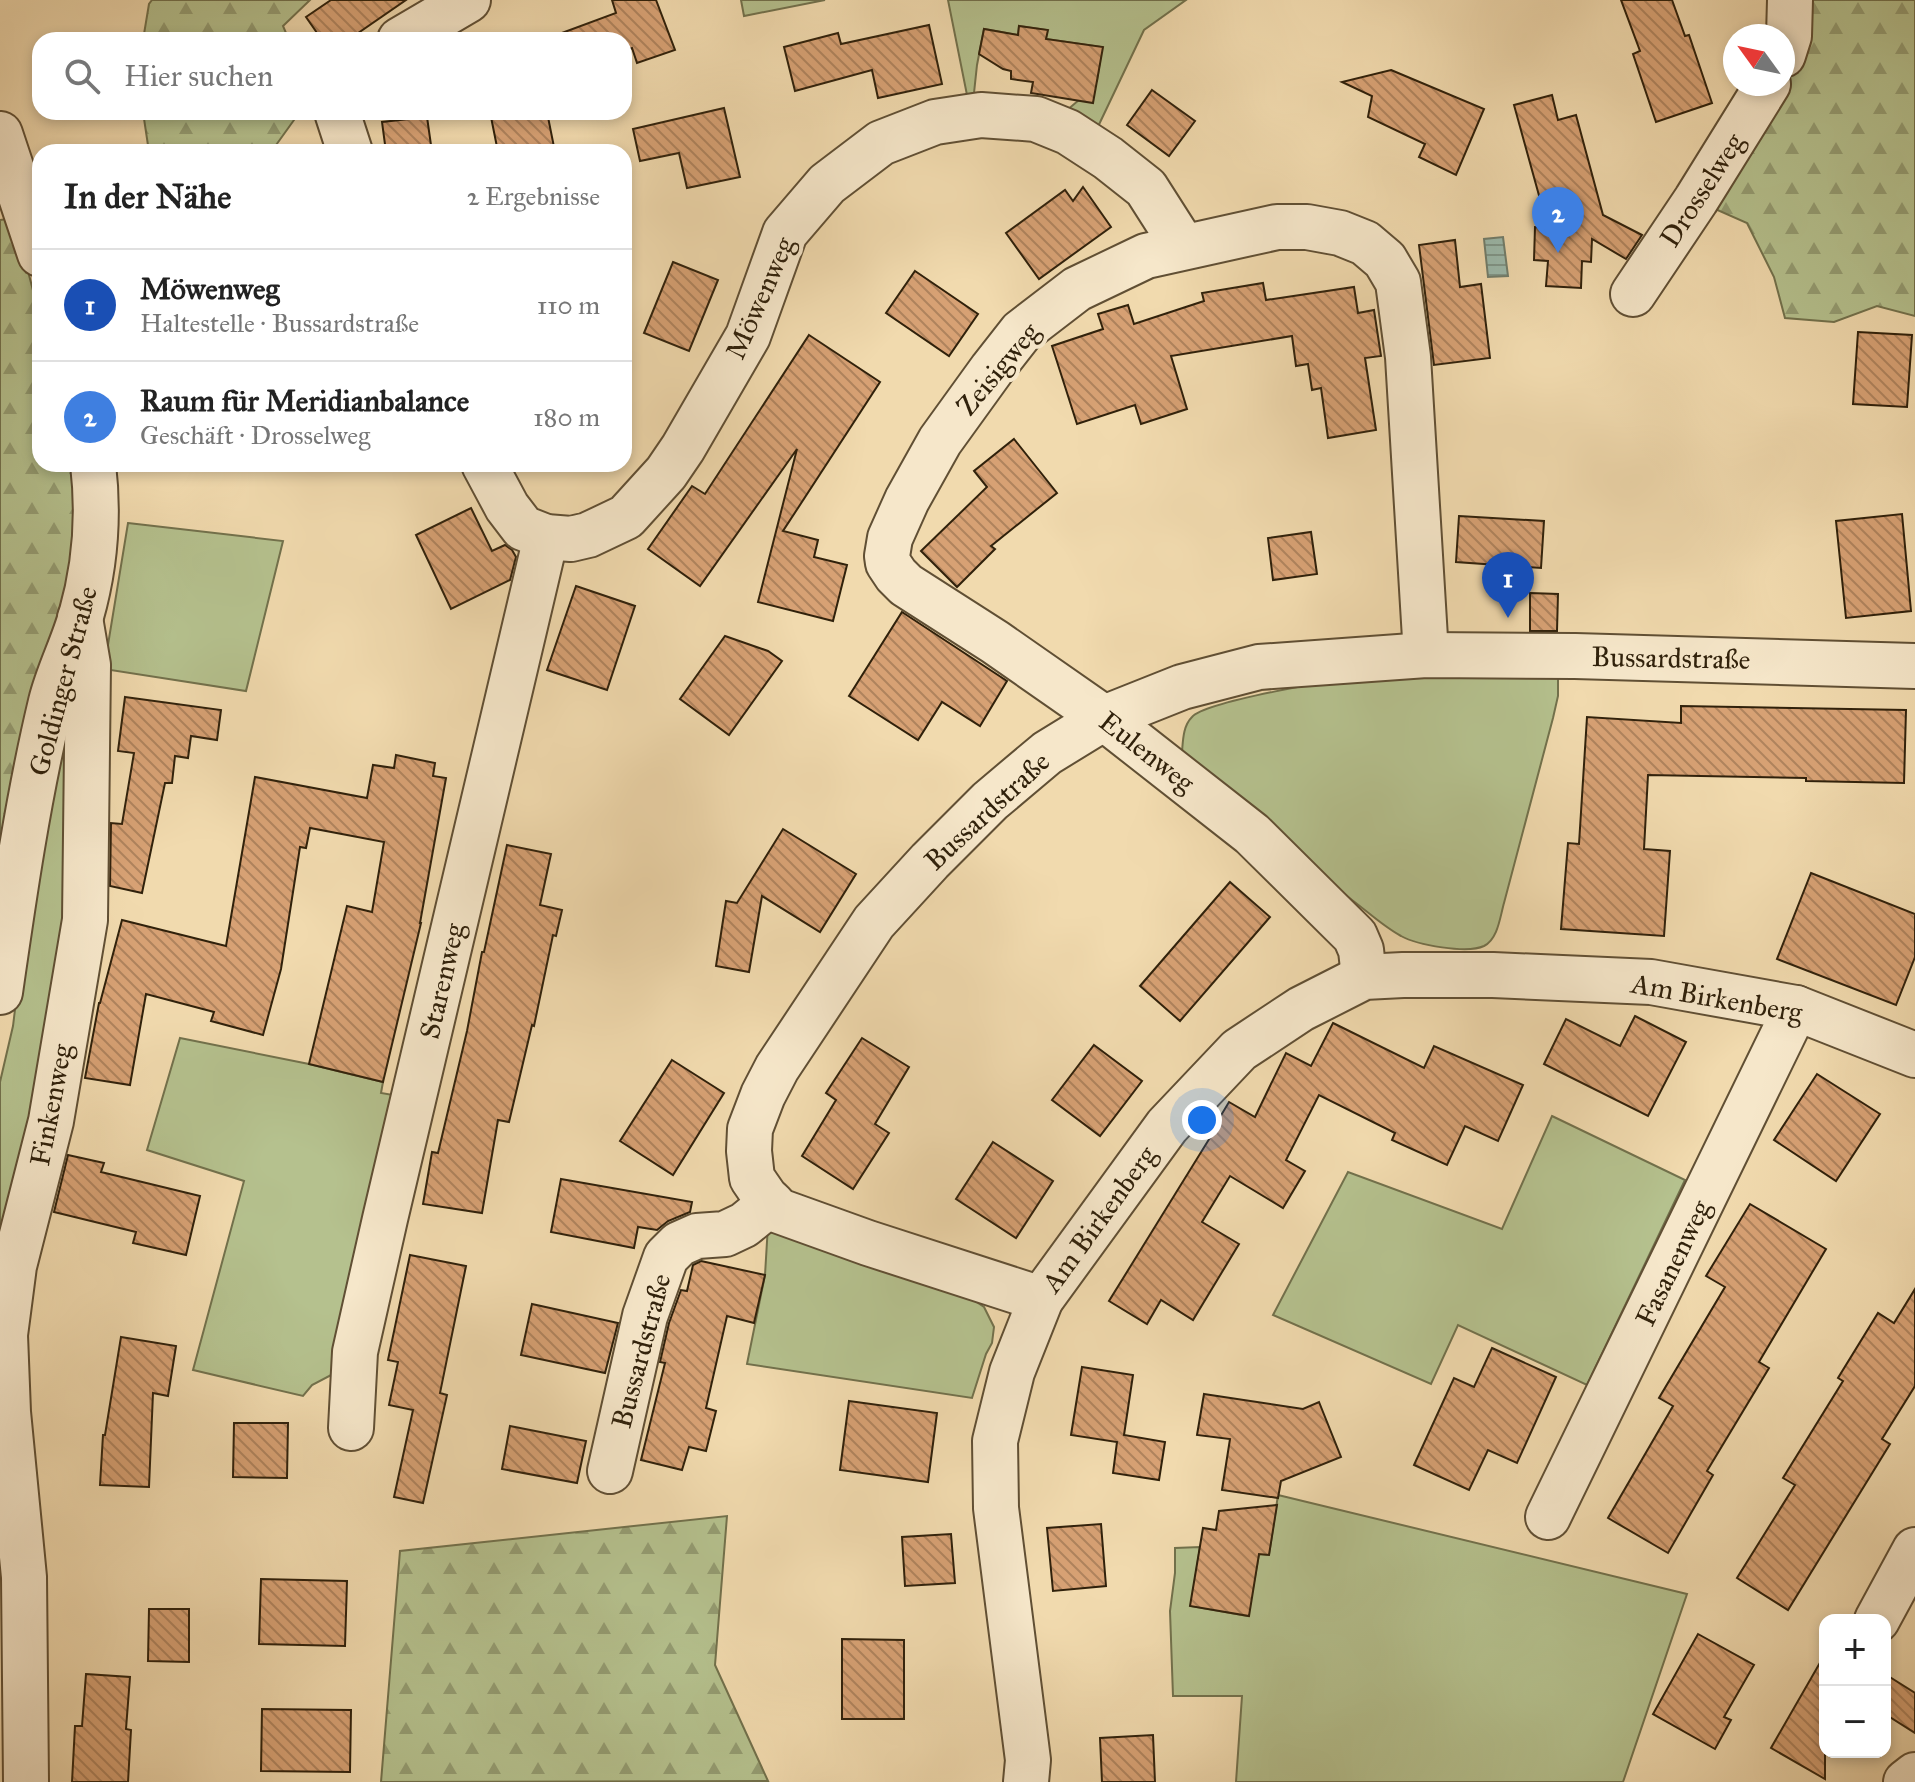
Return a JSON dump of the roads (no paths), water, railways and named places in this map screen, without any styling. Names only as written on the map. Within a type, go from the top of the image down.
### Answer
[{"type":"street","points":[[414,32],[468,0]]},
{"type":"street","points":[[1789,24],[1790,0]]},
{"type":"street","name":"Drosselweg","points":[[1633,294],[1761,96]]},
{"type":"street","name":"Möwenweg","points":[[546,537],[571,539],[588,535],[626,517],[666,473],[748,336],[785,233],[827,184],[881,143],[935,122],[981,115],[1036,119],[1068,132],[1146,188],[1183,246]]},
{"type":"street","points":[[340,120],[347,144]]},
{"type":"street","points":[[0,134],[32,230]]},
{"type":"street","points":[[1183,246],[1277,227],[1307,227],[1340,233],[1365,243],[1385,260],[1398,282],[1408,357],[1426,655]]},
{"type":"street","name":"Zeisigweg","points":[[888,563],[890,538],[940,441],[1021,332],[1077,289],[1146,256],[1183,246]]},
{"type":"street","name":"Goldinger Straße","points":[[0,992],[18,866],[51,700],[92,574],[96,492],[94,472]]},
{"type":"street","points":[[488,472],[507,507],[523,528],[546,537]]},
{"type":"street","name":"Starenweg","points":[[351,1428],[355,1352],[546,537]]},
{"type":"street","name":"Eulenweg","points":[[888,563],[906,585],[1104,718],[1252,834],[1355,936],[1361,950],[1364,977]]},
{"type":"street","name":"Finkenweg","points":[[26,1782],[24,1577],[8,1412],[5,1335],[14,1266],[51,1121],[85,920],[88,665],[80,618]]},
{"type":"street","name":"Bussardstraße","points":[[610,1471],[645,1316],[666,1257],[679,1244],[697,1236],[725,1234],[744,1225],[771,1203],[752,1178],[749,1151],[750,1129],[777,1068],[874,922],[990,801],[1047,753],[1104,718],[1182,687],[1259,667],[1426,655],[1915,666]]},
{"type":"street","name":"Am Birkenberg","points":[[1026,1782],[1028,1760],[996,1508],[995,1441],[1012,1372],[1041,1299],[1167,1126],[1239,1050],[1301,1009],[1364,977],[1493,975],[1651,982],[1796,1008],[1915,1055]]},
{"type":"street","name":"Fasanenweg","points":[[1548,1517],[1796,1008]]},
{"type":"street","points":[[771,1203],[779,1211],[809,1222],[1041,1299]]},
{"type":"street","points":[[1880,1614],[1915,1550]]},
{"type":"street","points":[[1906,1782],[1915,1775]]},
{"type":"place","name":"Raum für Meridianbalance","points":[[1558,253]]},
{"type":"place","name":"Möwenweg","points":[[1508,618]]}]
